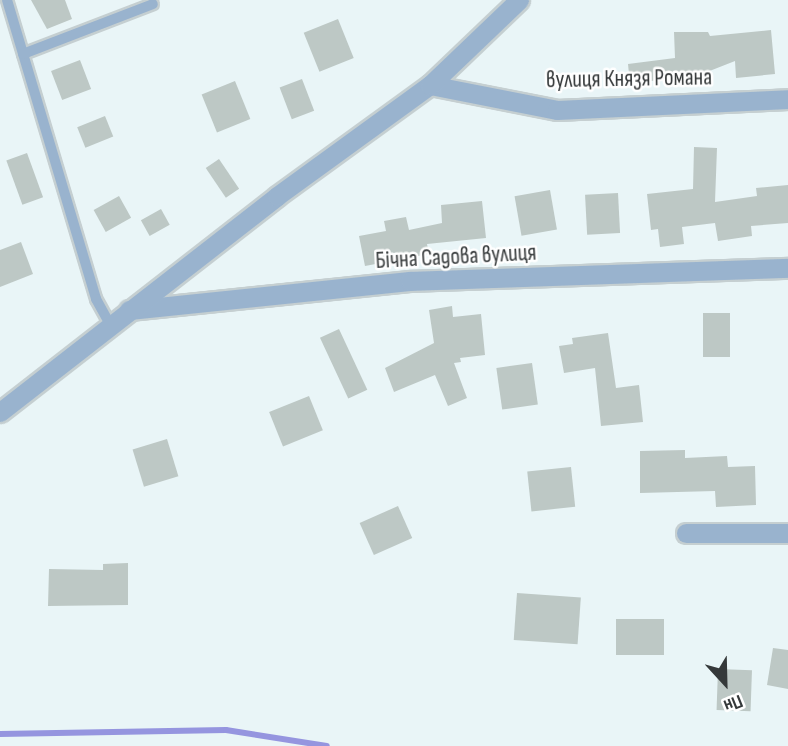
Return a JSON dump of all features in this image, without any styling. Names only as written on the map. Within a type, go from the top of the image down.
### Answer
[{"type":"street","points":[[0,412],[128,310],[430,85],[519,0]]},
{"type":"street","name":"вулиця Князя Романа","points":[[430,85],[557,110],[788,99]]},
{"type":"street","name":"Бічна Садова вулиця","points":[[128,310],[410,281],[788,268]]},
{"type":"street","points":[[686,533],[788,533]]},
{"type":"lane","points":[[7,0],[96,299],[110,324]]},
{"type":"lane","points":[[23,54],[153,4]]},
{"type":"building","points":[[31,0],[65,0],[72,19],[47,29]]},
{"type":"building","points":[[338,19],[354,58],[319,72],[304,33]]},
{"type":"building","points":[[771,30],[775,74],[736,78],[735,61],[707,72],[664,73],[665,79],[630,84],[628,64],[675,58],[674,32],[708,32],[710,36]]},
{"type":"building","points":[[80,60],[91,89],[62,100],[51,71]]},
{"type":"building","points":[[302,79],[314,111],[292,119],[280,88]]},
{"type":"building","points":[[235,81],[250,119],[217,133],[202,94]]},
{"type":"building","points":[[105,116],[113,136],[85,148],[77,127]]},
{"type":"building","points":[[694,147],[717,148],[715,202],[757,196],[756,188],[788,185],[788,223],[751,226],[752,236],[718,241],[715,223],[682,227],[684,244],[660,247],[658,229],[651,230],[647,194],[693,189]]},
{"type":"building","points":[[27,153],[43,197],[22,205],[6,161]]},
{"type":"building","points":[[219,159],[239,189],[226,198],[206,168]]},
{"type":"building","points":[[550,190],[557,229],[521,236],[515,196]]},
{"type":"building","points":[[618,193],[620,233],[587,235],[585,195]]},
{"type":"building","points":[[119,196],[131,218],[106,232],[94,210]]},
{"type":"building","points":[[482,201],[486,238],[427,244],[429,254],[365,266],[359,236],[386,231],[384,221],[406,217],[409,230],[442,223],[441,205]]},
{"type":"building","points":[[161,209],[170,225],[150,236],[141,220]]},
{"type":"building","points":[[21,242],[33,274],[0,287],[0,250]]},
{"type":"building","points":[[452,306],[453,317],[481,314],[485,355],[460,358],[461,362],[454,363],[467,398],[448,406],[435,375],[394,392],[385,368],[434,343],[429,310]]},
{"type":"building","points":[[703,313],[730,313],[730,357],[703,357]]},
{"type":"building","points":[[339,329],[367,390],[348,399],[320,338]]},
{"type":"building","points":[[608,333],[616,388],[639,385],[643,422],[601,426],[595,368],[564,373],[559,346],[573,344],[572,338]]},
{"type":"building","points":[[532,363],[538,405],[502,410],[496,368]]},
{"type":"building","points":[[309,396],[323,430],[283,446],[269,412]]},
{"type":"building","points":[[167,439],[178,476],[144,487],[133,450]]},
{"type":"building","points":[[685,450],[685,458],[727,456],[728,467],[755,466],[756,505],[716,507],[715,491],[640,493],[640,451]]},
{"type":"building","points":[[571,467],[575,507],[531,511],[527,472]]},
{"type":"building","points":[[398,506],[412,538],[374,555],[360,523]]},
{"type":"building","points":[[128,563],[128,605],[48,606],[49,569],[103,570],[103,564]]},
{"type":"building","points":[[517,593],[581,597],[578,644],[514,640]]},
{"type":"building","points":[[616,619],[664,619],[664,655],[616,655]]},
{"type":"building","points":[[773,648],[788,650],[788,689],[767,685]]},
{"type":"building","points":[[718,669],[752,670],[751,711],[717,710]]},
{"type":"waterway","points":[[0,734],[226,730],[327,746]]}]
